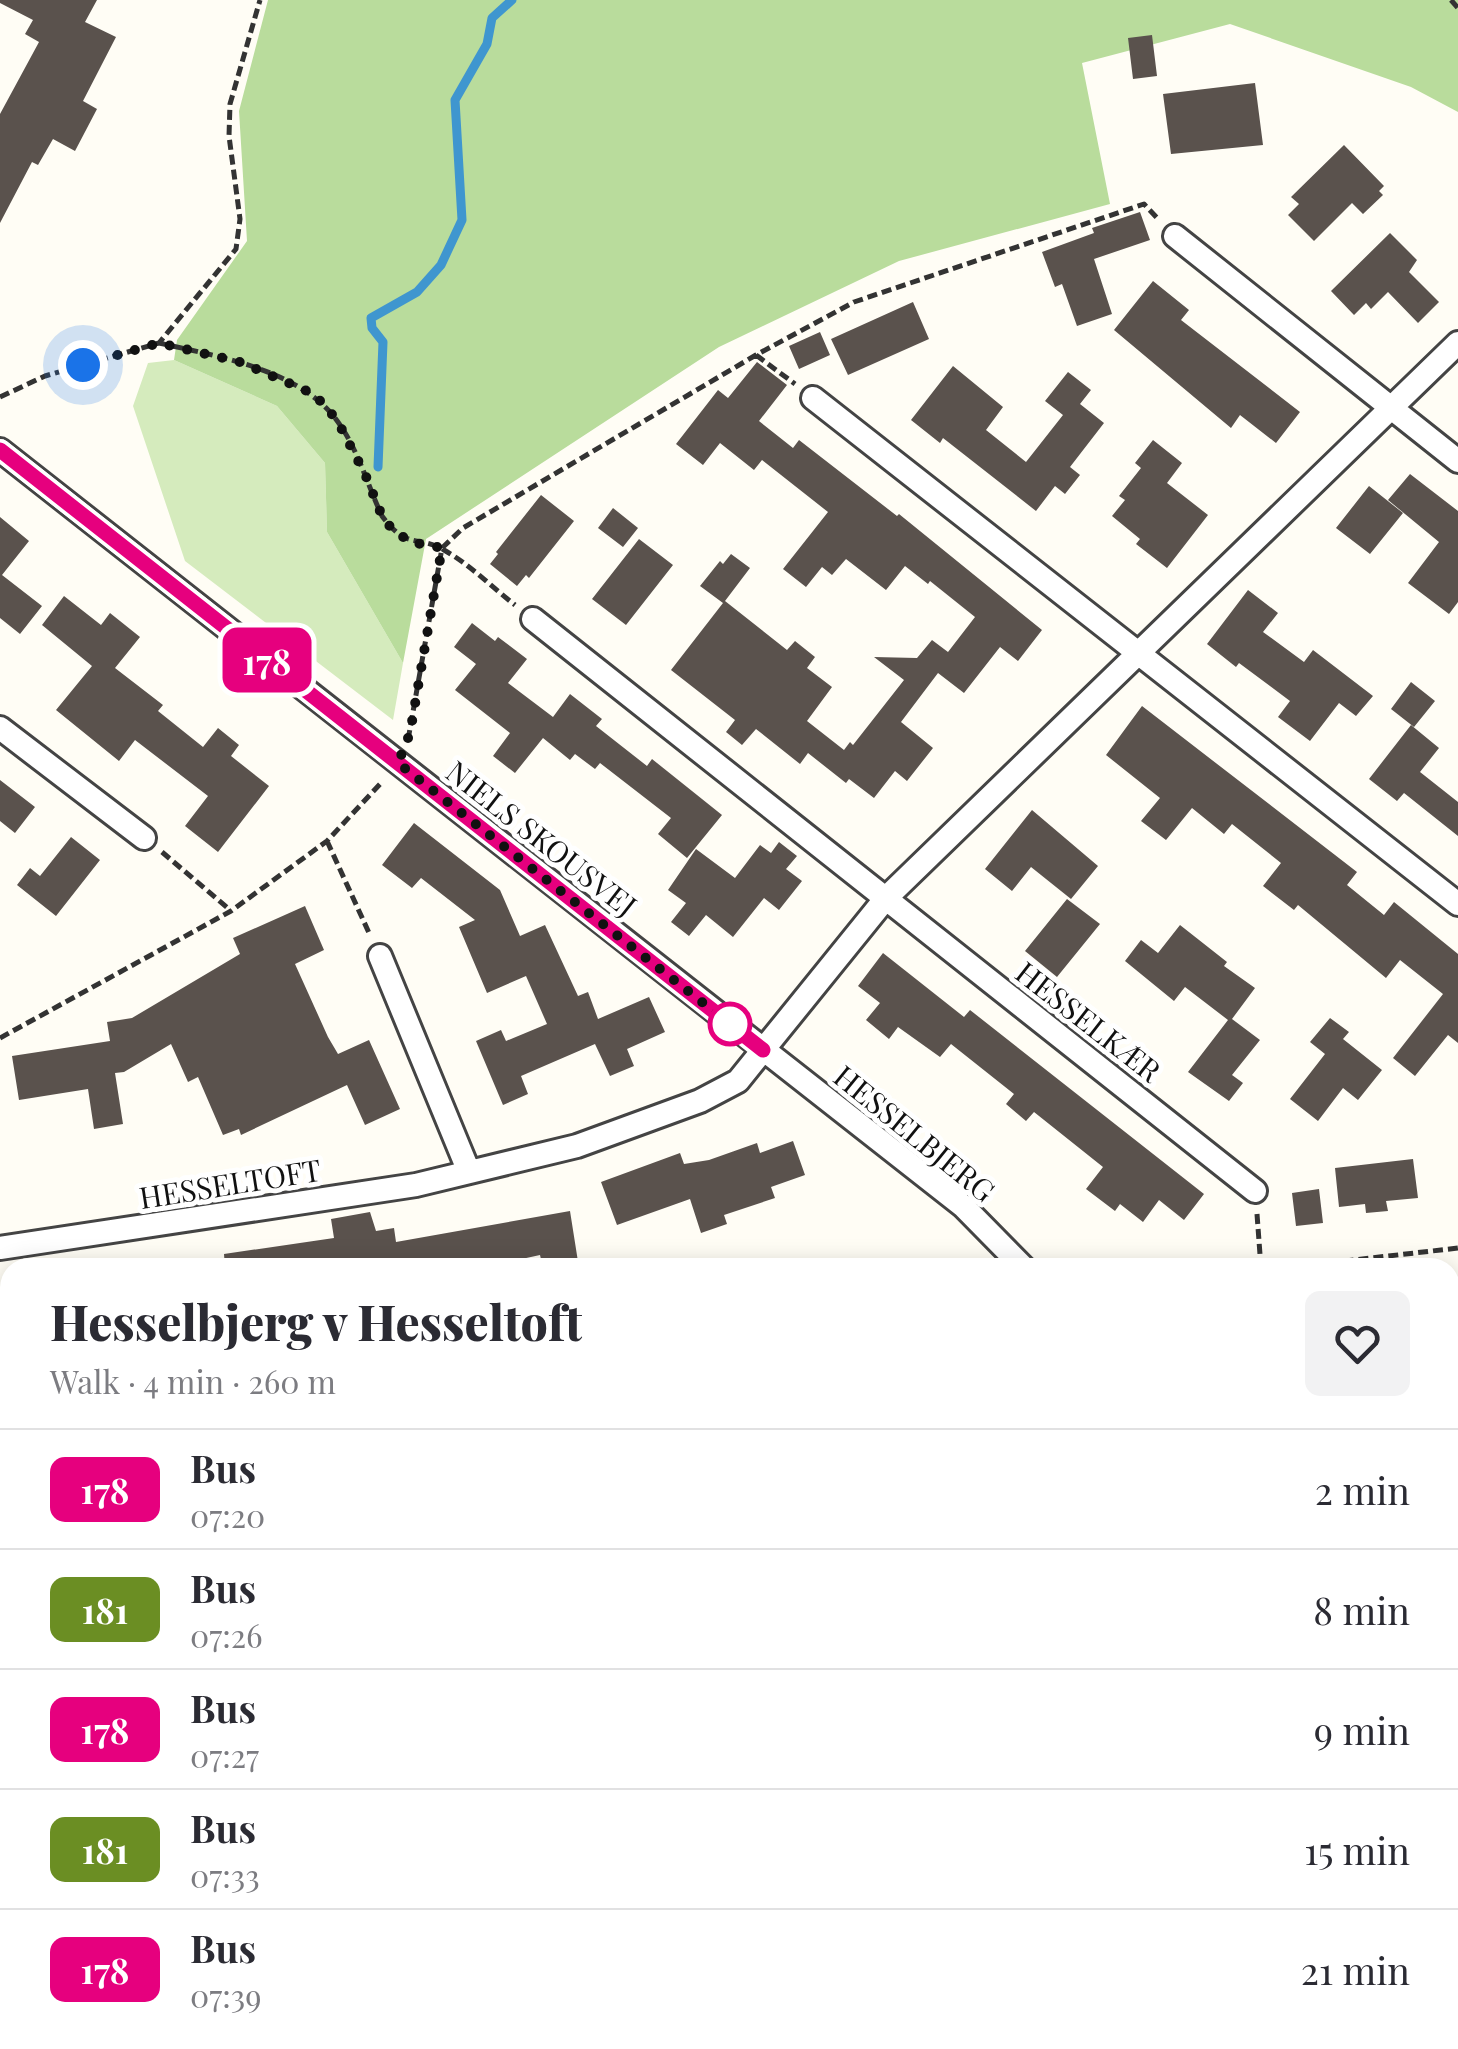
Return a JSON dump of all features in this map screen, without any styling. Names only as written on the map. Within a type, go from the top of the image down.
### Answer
[{"type":"street","points":[[1175,236],[1458,460]]},
{"type":"street","points":[[763,1050],[886,898],[1458,343]]},
{"type":"street","points":[[813,398],[1458,904]]},
{"type":"street","name":"NIELS SKOUSVEJ","points":[[0,450],[763,1050]]},
{"type":"street","name":"HESSELKÆR","points":[[533,619],[1255,1191]]},
{"type":"street","points":[[0,728],[144,838]]},
{"type":"street","points":[[380,956],[469,1172]]},
{"type":"street","name":"HESSELTOFT","points":[[0,1248],[416,1186],[576,1146],[700,1101],[738,1082],[763,1050]]},
{"type":"street","name":"HESSELBJERG","points":[[763,1050],[962,1206],[1014,1258]]},
{"type":"path","points":[[159,343],[236,249],[240,219],[228,136],[230,104],[260,0]]},
{"type":"path","points":[[1451,0],[1458,8]]},
{"type":"path","points":[[0,1038],[231,911],[327,841],[398,763],[410,733],[442,548],[464,528],[756,355],[854,302],[1144,204],[1175,236]]},
{"type":"path","points":[[0,397],[45,376],[159,343],[240,362],[314,394],[337,420],[382,516],[392,529],[410,542],[442,548],[533,619]]},
{"type":"path","points":[[756,355],[813,398]]},
{"type":"path","points":[[144,838],[231,911]]},
{"type":"path","points":[[327,841],[380,956]]},
{"type":"path","points":[[1255,1191],[1260,1258]]},
{"type":"path","points":[[1371,1258],[1458,1248]]},
{"type":"green space","points":[[268,0],[1458,0],[1458,112],[1411,87],[1230,24],[1082,63],[1110,204],[899,261],[719,347],[426,539],[403,663],[327,532],[325,463],[277,406],[174,360],[177,340],[247,241],[239,111]]},
{"type":"green space","points":[[174,360],[277,406],[325,463],[327,532],[403,663],[393,720],[185,561],[133,406],[148,363]]},
{"type":"building","points":[[0,0],[97,0],[85,22],[116,37],[83,101],[97,109],[75,151],[53,139],[38,165],[32,162],[0,223],[0,114],[39,42],[25,34],[33,20]]},
{"type":"building","points":[[1152,35],[1157,76],[1133,79],[1128,38]]},
{"type":"building","points":[[1255,83],[1263,145],[1171,154],[1163,94]]},
{"type":"building","points":[[1344,145],[1384,186],[1379,191],[1383,195],[1363,214],[1352,203],[1314,241],[1288,215],[1299,204],[1291,197]]},
{"type":"building","points":[[1140,212],[1150,240],[1094,259],[1112,314],[1077,326],[1062,284],[1055,287],[1042,252],[1094,233],[1092,228]]},
{"type":"building","points":[[1390,233],[1417,260],[1409,272],[1439,302],[1418,323],[1388,292],[1371,309],[1366,303],[1354,315],[1331,291]]},
{"type":"building","points":[[1153,281],[1189,310],[1181,320],[1300,412],[1276,443],[1240,415],[1231,428],[1114,330]]},
{"type":"building","points":[[913,302],[929,339],[848,375],[831,339]]},
{"type":"building","points":[[820,332],[830,355],[799,369],[789,346]]},
{"type":"building","points":[[757,362],[787,385],[759,421],[793,448],[799,440],[899,514],[1042,630],[1018,661],[1000,647],[964,693],[938,673],[901,722],[933,748],[907,781],[895,771],[874,798],[849,779],[846,783],[808,753],[800,764],[756,729],[742,745],[726,732],[735,720],[671,670],[723,603],[700,586],[720,561],[723,564],[731,554],[750,568],[725,601],[787,650],[795,641],[815,657],[807,668],[832,687],[807,721],[844,750],[850,742],[853,745],[904,680],[874,657],[917,658],[932,640],[948,652],[975,617],[905,566],[886,590],[846,559],[832,575],[822,567],[806,587],[783,569],[828,512],[762,460],[754,470],[720,443],[703,465],[676,444],[718,390],[728,398]]},
{"type":"building","points":[[953,366],[1003,407],[986,430],[1026,462],[1063,415],[1045,401],[1068,372],[1091,390],[1080,404],[1104,423],[1070,467],[1080,475],[1065,494],[1055,486],[1036,511],[943,438],[940,443],[911,420]]},
{"type":"building","points":[[1153,440],[1182,463],[1167,483],[1208,515],[1167,568],[1136,544],[1140,539],[1112,516],[1125,500],[1119,496],[1141,468],[1135,463]]},
{"type":"building","points":[[1410,474],[1458,511],[1458,602],[1449,614],[1408,583],[1439,542],[1388,500]]},
{"type":"building","points":[[1369,486],[1403,513],[1370,554],[1336,528]]},
{"type":"building","points":[[541,495],[574,521],[529,578],[526,575],[517,586],[490,564]]},
{"type":"building","points":[[613,508],[638,528],[623,547],[598,528]]},
{"type":"building","points":[[0,517],[29,541],[2,575],[42,606],[20,634],[0,618]]},
{"type":"building","points":[[639,539],[673,565],[626,625],[592,599]]},
{"type":"building","points":[[1248,590],[1278,613],[1263,632],[1304,662],[1313,650],[1373,696],[1356,716],[1339,703],[1310,741],[1278,717],[1290,701],[1207,644]]},
{"type":"building","points":[[64,596],[101,625],[110,613],[140,637],[115,668],[163,705],[158,711],[203,747],[218,728],[239,745],[231,756],[269,786],[218,852],[185,826],[208,796],[135,740],[119,761],[56,710],[92,666],[42,625]]},
{"type":"building","points":[[472,623],[527,659],[508,683],[553,717],[570,694],[602,719],[596,726],[647,766],[652,759],[722,815],[687,858],[658,834],[671,818],[600,763],[595,769],[575,754],[570,760],[543,738],[515,773],[493,756],[510,733],[455,690],[476,664],[454,647]]},
{"type":"building","points":[[1411,682],[1435,701],[1414,727],[1391,709]]},
{"type":"building","points":[[1142,706],[1357,872],[1347,885],[1384,915],[1394,902],[1458,954],[1458,1043],[1448,1035],[1415,1076],[1393,1058],[1443,994],[1400,960],[1386,978],[1298,905],[1294,910],[1263,886],[1281,863],[1232,824],[1224,834],[1192,808],[1166,840],[1141,821],[1160,798],[1106,755]]},
{"type":"building","points":[[1411,725],[1439,748],[1420,772],[1458,802],[1458,836],[1404,793],[1397,801],[1369,779]]},
{"type":"building","points":[[0,780],[35,807],[15,833],[0,821]]},
{"type":"building","points":[[1032,810],[1098,866],[1071,899],[1031,867],[1012,891],[985,869]]},
{"type":"building","points":[[414,823],[500,890],[520,936],[545,925],[578,996],[588,992],[598,1019],[649,997],[665,1032],[627,1049],[634,1066],[610,1076],[595,1044],[521,1076],[528,1094],[503,1105],[476,1041],[501,1030],[506,1041],[547,1024],[526,976],[487,993],[459,927],[475,920],[421,878],[412,888],[382,865]]},
{"type":"building","points":[[71,837],[100,860],[56,916],[17,885],[30,868],[40,876]]},
{"type":"building","points":[[779,842],[797,856],[786,869],[802,881],[779,910],[764,898],[733,937],[706,915],[689,936],[671,922],[686,903],[668,890],[696,849],[735,878],[760,845],[771,853]]},
{"type":"building","points":[[1067,899],[1100,924],[1057,977],[1025,951]]},
{"type":"building","points":[[305,906],[324,950],[295,964],[328,1037],[338,1054],[369,1040],[400,1109],[365,1125],[347,1085],[241,1135],[239,1129],[223,1135],[198,1077],[188,1082],[171,1044],[124,1072],[115,1073],[123,1124],[94,1129],[88,1089],[19,1100],[12,1056],[110,1041],[107,1022],[132,1018],[240,954],[233,938]]},
{"type":"building","points":[[1180,925],[1227,962],[1224,966],[1255,988],[1232,1019],[1260,1040],[1232,1075],[1243,1083],[1229,1101],[1188,1072],[1228,1020],[1185,987],[1174,1001],[1125,961],[1141,940],[1158,953]]},
{"type":"building","points":[[883,953],[964,1017],[970,1010],[1204,1194],[1184,1220],[1159,1200],[1143,1222],[1120,1204],[1115,1211],[1086,1189],[1103,1167],[1034,1112],[1026,1121],[1006,1104],[1014,1094],[951,1044],[940,1057],[898,1027],[889,1039],[866,1020],[880,1003],[858,986]]},
{"type":"building","points":[[1330,1018],[1349,1032],[1343,1039],[1382,1070],[1358,1100],[1343,1088],[1318,1121],[1290,1099],[1325,1054],[1310,1042]]},
{"type":"building","points":[[793,1141],[805,1175],[771,1187],[775,1198],[724,1215],[727,1224],[701,1233],[690,1199],[617,1225],[601,1182],[680,1153],[684,1164],[709,1160],[757,1143],[760,1153]]},
{"type":"building","points":[[1413,1159],[1418,1198],[1386,1201],[1388,1211],[1366,1213],[1365,1204],[1339,1207],[1335,1168]]},
{"type":"building","points":[[1319,1189],[1323,1223],[1296,1226],[1292,1193]]},
{"type":"building","points":[[570,1211],[577,1258],[224,1258],[224,1254],[334,1238],[331,1219],[370,1212],[376,1231],[394,1228],[396,1242]]},
{"type":"waterway","points":[[378,467],[383,342],[372,328],[371,318],[417,292],[441,265],[462,220],[455,100],[487,44],[492,18],[512,0]]},
{"type":"bus line","name":"178","points":[[0,450],[763,1050]]},
{"type":"route","points":[[83,365],[159,343],[240,362],[314,394],[337,420],[382,516],[392,529],[410,542],[442,548],[410,733],[398,763],[730,1024]]}]
